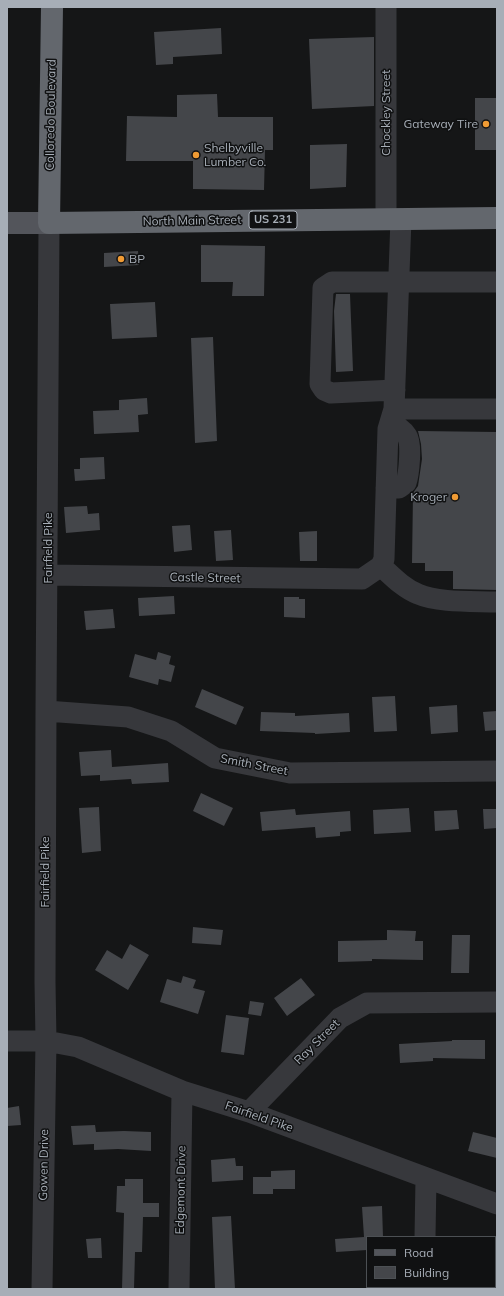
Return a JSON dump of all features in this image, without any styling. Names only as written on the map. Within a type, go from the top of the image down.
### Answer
[{"type":"highway","name":"Colloredo Boulevard","points":[[49,223],[52,7]]},
{"type":"highway","name":"North Main Street","points":[[49,223],[497,218]]},
{"type":"main road","name":"North Main Street","points":[[7,223],[49,223]]},
{"type":"street","name":"Chockley Street","points":[[381,566],[384,559],[388,429],[393,407],[399,281],[394,219],[386,7]]},
{"type":"street","name":"Fairfield Pike","points":[[49,223],[45,982],[46,1041],[78,1047],[182,1091],[249,1112],[497,1204]]},
{"type":"street","points":[[497,282],[332,282],[323,288],[320,384],[324,390],[331,393],[393,407],[497,409]]},
{"type":"street","points":[[381,566],[400,583],[418,594],[438,599],[497,602]]},
{"type":"street","name":"Castle Street","points":[[48,575],[362,579],[381,566]]},
{"type":"street","name":"Smith Street","points":[[46,711],[128,717],[171,731],[215,758],[290,773],[497,771]]},
{"type":"street","name":"Ray Street","points":[[249,1112],[340,1018],[367,1003],[497,1002]]},
{"type":"street","points":[[7,1041],[46,1041]]},
{"type":"street","name":"Gowen Drive","points":[[42,1289],[46,1041]]},
{"type":"street","name":"Edgemont Drive","points":[[179,1289],[182,1091]]},
{"type":"street","points":[[425,1236],[426,1178]]},
{"type":"building","points":[[221,28],[222,54],[173,57],[173,64],[156,65],[154,32]]},
{"type":"building","points":[[374,37],[374,106],[312,109],[309,39]]},
{"type":"building","name":"Shelbyville Lumber Co.","points":[[217,94],[218,117],[273,117],[273,150],[265,150],[264,190],[193,189],[193,161],[126,161],[127,116],[177,117],[177,95]]},
{"type":"building","name":"Gateway Tire","points":[[475,98],[497,98],[497,150],[475,150]]},
{"type":"building","points":[[347,144],[346,187],[310,189],[310,145]]},
{"type":"building","points":[[201,245],[265,246],[264,296],[232,296],[233,282],[201,282]]},
{"type":"building","name":"BP","points":[[138,251],[139,265],[104,267],[104,253]]},
{"type":"building","points":[[336,294],[350,294],[353,371],[336,372],[334,311]]},
{"type":"building","points":[[155,302],[157,337],[112,339],[110,304]]},
{"type":"building","points":[[213,337],[217,441],[195,443],[191,338]]},
{"type":"building","points":[[147,398],[148,414],[138,415],[139,432],[94,434],[93,411],[119,410],[119,400]]},
{"type":"building","name":"Kroger","points":[[418,431],[497,432],[497,590],[453,589],[453,571],[425,571],[425,563],[412,563],[413,493],[418,486],[422,459]]},
{"type":"building","points":[[104,457],[105,479],[75,481],[74,469],[80,469],[80,458]]},
{"type":"building","points":[[87,506],[88,514],[99,513],[100,530],[66,533],[64,507]]},
{"type":"building","points":[[190,525],[192,550],[174,552],[172,526]]},
{"type":"building","points":[[231,530],[233,560],[216,561],[214,531]]},
{"type":"building","points":[[317,531],[317,561],[300,561],[299,532]]},
{"type":"building","points":[[174,596],[175,614],[139,616],[138,598]]},
{"type":"building","points":[[284,597],[299,597],[299,599],[305,599],[305,618],[284,617]]},
{"type":"building","points":[[113,609],[115,628],[86,630],[84,611]]},
{"type":"building","points":[[158,652],[171,656],[169,664],[175,666],[171,682],[159,679],[158,685],[129,677],[135,654],[156,660]]},
{"type":"building","points":[[202,689],[244,707],[236,725],[195,707]]},
{"type":"building","points":[[395,696],[397,731],[374,732],[372,697]]},
{"type":"building","points":[[457,705],[458,732],[431,734],[429,707]]},
{"type":"building","points":[[497,711],[497,730],[485,731],[483,712]]},
{"type":"building","points":[[261,712],[295,713],[295,716],[349,713],[350,732],[315,734],[260,731]]},
{"type":"building","points":[[111,750],[112,767],[168,763],[169,782],[132,784],[131,779],[100,781],[100,775],[81,776],[79,752]]},
{"type":"building","points":[[201,793],[233,808],[224,826],[193,811]]},
{"type":"building","points":[[99,807],[101,851],[82,853],[79,808]]},
{"type":"building","points":[[409,808],[411,832],[374,834],[373,810]]},
{"type":"building","points":[[295,809],[296,815],[350,811],[351,831],[340,832],[340,836],[316,838],[315,827],[262,831],[260,812]]},
{"type":"building","points":[[483,809],[497,809],[497,828],[484,829]]},
{"type":"building","points":[[457,810],[459,829],[435,831],[434,811]]},
{"type":"building","points":[[193,927],[223,930],[221,945],[192,943]]},
{"type":"building","points":[[387,930],[416,931],[415,941],[423,941],[423,960],[372,959],[372,961],[338,962],[338,941],[387,940]]},
{"type":"building","points":[[452,935],[470,935],[469,973],[451,973]]},
{"type":"building","points":[[130,944],[149,955],[128,990],[95,970],[107,950],[122,959]]},
{"type":"building","points":[[183,976],[196,980],[193,988],[205,991],[198,1014],[160,1002],[167,979],[181,983]]},
{"type":"building","points":[[301,978],[315,995],[287,1016],[274,998]]},
{"type":"building","points":[[250,1001],[264,1003],[261,1016],[248,1014]]},
{"type":"building","points":[[226,1015],[249,1018],[244,1055],[221,1052]]},
{"type":"building","points":[[452,1040],[485,1040],[485,1059],[433,1058],[433,1061],[400,1063],[399,1044]]},
{"type":"building","points":[[19,1106],[21,1125],[7,1126],[7,1108]]},
{"type":"building","points":[[95,1125],[96,1132],[151,1132],[151,1151],[118,1149],[94,1150],[94,1144],[73,1145],[71,1126]]},
{"type":"building","points":[[473,1132],[497,1138],[497,1158],[468,1151]]},
{"type":"building","points":[[235,1158],[236,1166],[243,1166],[243,1180],[212,1182],[211,1160]]},
{"type":"building","points":[[295,1170],[295,1189],[273,1189],[273,1194],[253,1194],[253,1177],[271,1177],[271,1171]]},
{"type":"building","points":[[125,1179],[143,1179],[143,1203],[159,1203],[159,1217],[143,1217],[142,1252],[135,1252],[134,1289],[122,1289],[124,1213],[116,1212],[117,1186],[125,1186]]},
{"type":"building","points":[[382,1206],[383,1236],[366,1236],[366,1250],[336,1252],[335,1239],[364,1237],[362,1207]]},
{"type":"building","points":[[231,1216],[235,1289],[215,1289],[212,1217]]},
{"type":"building","points":[[101,1238],[102,1258],[88,1258],[86,1239]]},
{"type":"place","name":"Gateway Tire","points":[[486,124]]},
{"type":"place","name":"Shelbyville Lumber Co.","points":[[196,155]]},
{"type":"place","name":"BP","points":[[121,259]]},
{"type":"place","name":"Kroger","points":[[455,497]]}]
